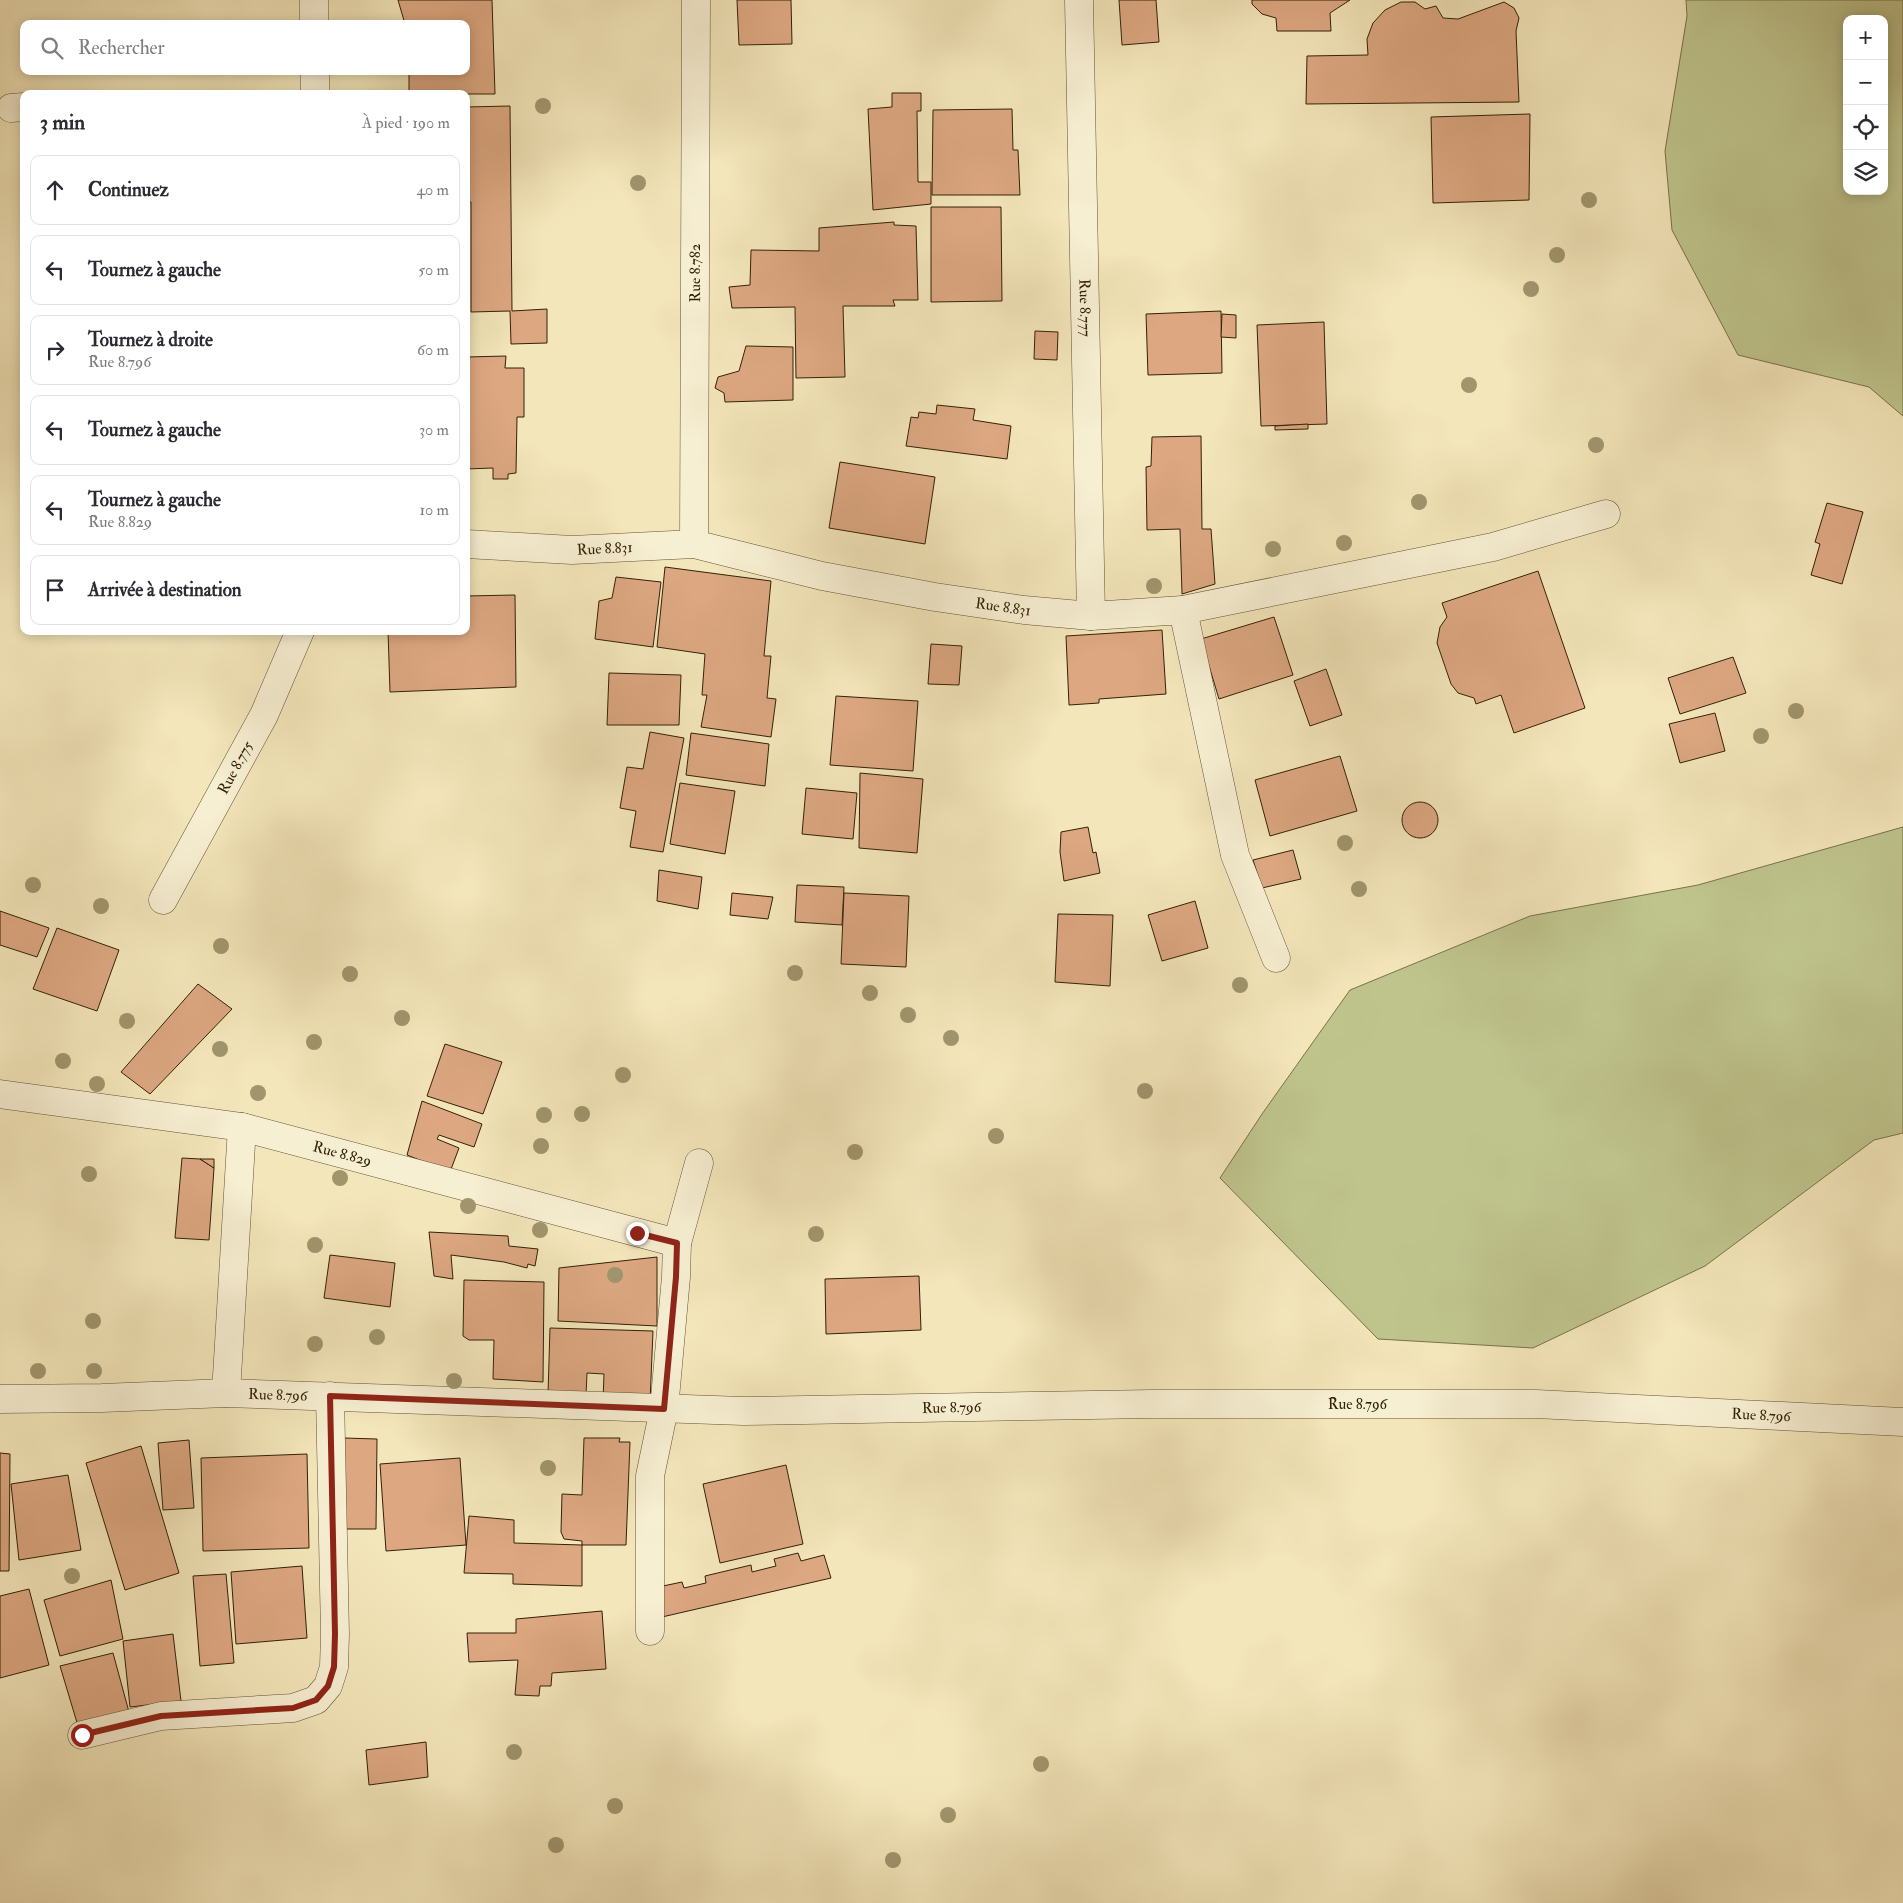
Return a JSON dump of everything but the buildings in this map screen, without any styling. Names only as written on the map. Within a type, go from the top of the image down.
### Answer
[{"type":"street","points":[[314,0],[314,20]]},
{"type":"street","name":"Rue 8.782","points":[[694,544],[696,0]]},
{"type":"street","name":"Rue 8.777","points":[[1079,0],[1091,616]]},
{"type":"street","points":[[315,75],[315,90]]},
{"type":"street","name":"Rue 8.831","points":[[470,544],[572,550],[694,544],[822,576],[935,597],[1024,610],[1091,616],[1184,610],[1493,547],[1606,514]]},
{"type":"street","points":[[1184,610],[1236,855],[1276,958]]},
{"type":"street","name":"Rue 8.775","points":[[163,900],[264,715],[298,635]]},
{"type":"street","name":"Rue 8.829","points":[[0,1094],[242,1127],[677,1243]]},
{"type":"street","points":[[226,1393],[242,1127]]},
{"type":"street","points":[[650,1631],[650,1476],[664,1409],[676,1277],[677,1243],[699,1163]]},
{"type":"street","name":"Rue 8.796","points":[[0,1399],[102,1398],[226,1393],[744,1412],[1152,1404],[1536,1404],[1903,1422]]},
{"type":"street","points":[[82,1735],[161,1716],[293,1708],[316,1700],[328,1686],[334,1667],[335,1634],[330,1396]]},
{"type":"green space","points":[[1686,0],[1903,0],[1903,416],[1869,387],[1738,355],[1672,230],[1665,151],[1687,16]]},
{"type":"green space","points":[[1903,827],[1903,1133],[1874,1140],[1705,1266],[1533,1348],[1378,1339],[1220,1178],[1262,1114],[1350,990],[1530,916],[1698,885]]},
{"type":"route","points":[[82,1735],[161,1716],[293,1708],[316,1700],[328,1686],[334,1667],[335,1634],[330,1396],[432,1402],[664,1409],[676,1277],[677,1243],[637,1233]]}]
